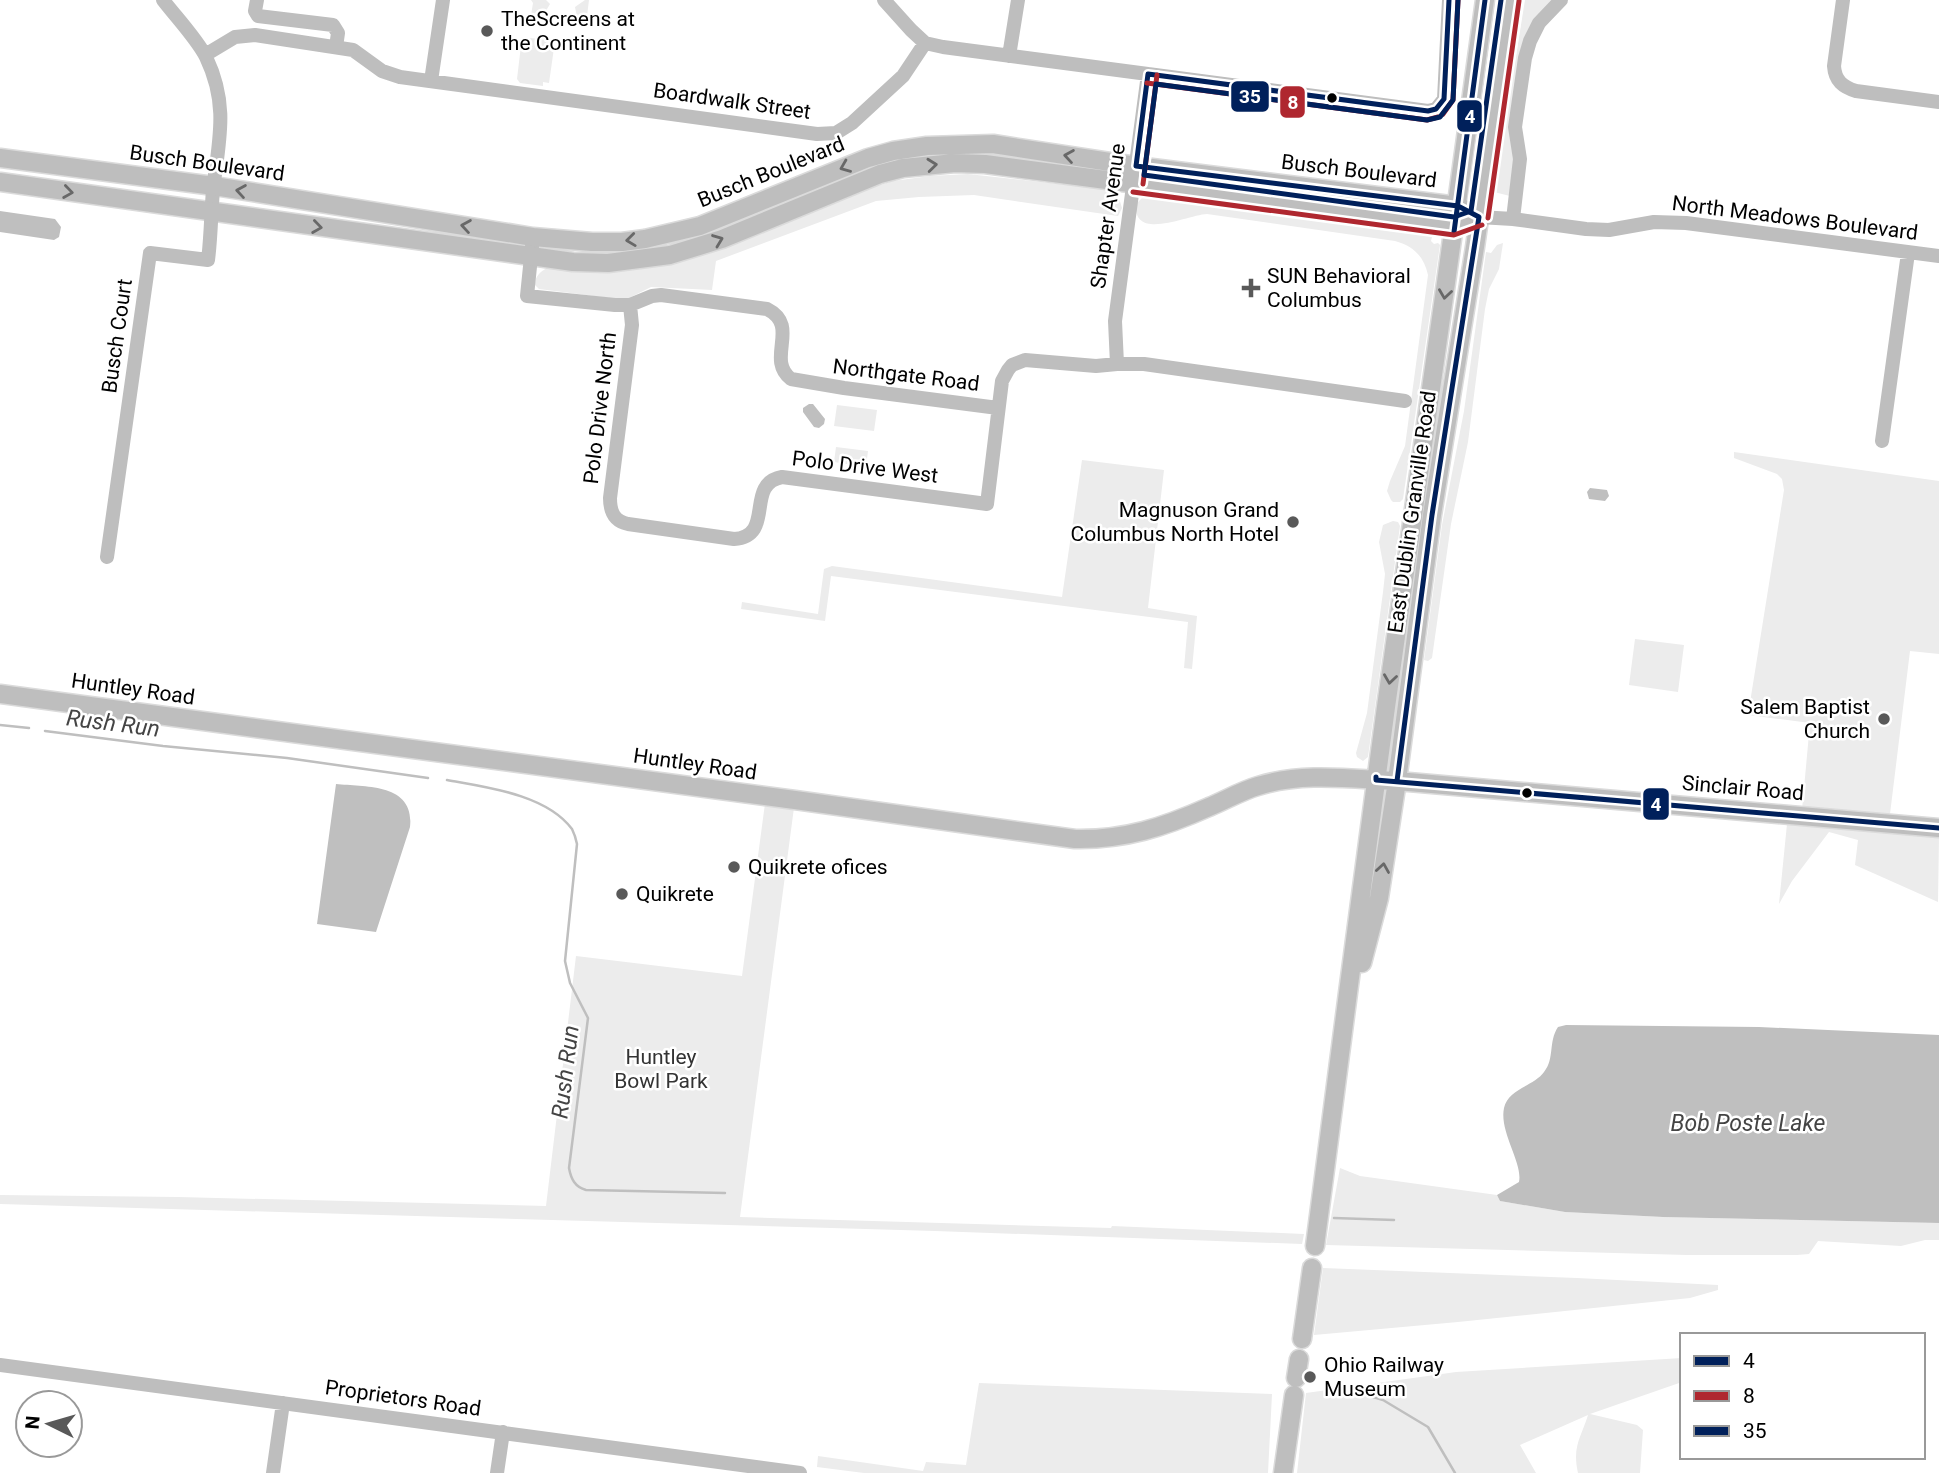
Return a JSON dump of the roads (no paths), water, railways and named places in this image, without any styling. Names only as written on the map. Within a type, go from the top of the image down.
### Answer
[{"type":"main road","name":"East Dublin Granville Road","points":[[1315,1246],[1376,780],[1485,0]]},
{"type":"main road","name":"East Dublin Granville Road","points":[[1345,1027],[1379,898],[1432,515],[1510,0]]},
{"type":"main road","name":"Busch Boulevard","points":[[0,158],[214,186],[534,237],[592,242],[622,242],[700,226],[868,158],[893,151],[927,146],[993,144],[1135,175],[1455,226],[1479,217]]},
{"type":"main road","name":"Busch Boulevard","points":[[0,182],[573,262],[608,263],[670,255],[714,242],[880,174],[903,168],[955,163],[1135,175],[1458,206],[1479,217]]},
{"type":"main road","name":"Huntley Road","points":[[0,694],[1075,839],[1111,839],[1147,831],[1181,820],[1241,792],[1278,780],[1311,777],[1376,780]]},
{"type":"main road","name":"Sinclair Road","points":[[1376,780],[1939,828]]},
{"type":"main road","points":[[1302,1339],[1312,1268]]},
{"type":"main road","points":[[1283,1473],[1299,1359]]},
{"type":"street","name":"Busch Court","points":[[107,557],[150,253],[208,260],[211,212],[221,139],[222,115],[219,96],[205,55],[163,0]]},
{"type":"street","points":[[257,0],[255,11],[258,16],[333,25],[338,33],[337,47]]},
{"type":"street","points":[[431,81],[443,0]]},
{"type":"street","points":[[884,0],[925,43],[1428,111],[1436,109],[1444,99],[1449,0]]},
{"type":"street","points":[[1009,56],[1018,0]]},
{"type":"street","points":[[1513,219],[1520,159],[1515,128],[1525,58],[1539,23],[1561,0]]},
{"type":"street","points":[[1843,0],[1834,73],[1846,88],[1939,102]]},
{"type":"street","name":"Boardwalk Street","points":[[205,55],[235,37],[255,35],[353,50],[382,71],[400,77],[817,134],[836,133],[852,123],[903,76],[925,43]]},
{"type":"street","name":"Shapter Avenue","points":[[1117,363],[1115,321],[1149,74]]},
{"type":"street","name":"North Meadows Boulevard","points":[[1479,217],[1609,230],[1654,222],[1686,223],[1939,256]]},
{"type":"street","name":"Northgate Road","points":[[534,237],[527,296],[630,305],[661,295],[767,309],[782,323],[781,367],[791,379],[998,408],[1004,376],[1018,362],[1031,360],[1096,366],[1117,363],[1144,364],[1405,401]]},
{"type":"street","points":[[1882,441],[1908,253]]},
{"type":"street","name":"Polo Drive North","points":[[613,516],[610,498],[632,325],[630,305]]},
{"type":"street","name":"Polo Drive West","points":[[613,516],[619,522],[628,524],[740,538],[755,527],[765,486],[773,479],[782,477],[987,504],[998,408]]},
{"type":"street","name":"Proprietors Road","points":[[0,1365],[503,1432],[716,1467],[800,1473]]},
{"type":"street","points":[[274,1473],[283,1403]]},
{"type":"street","points":[[497,1473],[503,1432]]},
{"type":"water","points":[[0,211],[55,219],[61,227],[59,237],[54,240],[0,232]]},
{"type":"water","points":[[813,404],[825,419],[819,428],[814,427],[803,412],[803,408]]},
{"type":"water","points":[[1590,488],[1607,490],[1609,496],[1605,501],[1589,499],[1587,492]]},
{"type":"water","points":[[336,784],[386,790],[405,802],[409,813],[410,827],[376,932],[317,924]]},
{"type":"water","name":"Bob Poste Lake","points":[[1558,1027],[1759,1027],[1939,1035],[1939,1223],[1663,1217],[1565,1212],[1500,1201],[1497,1195],[1519,1182],[1518,1166],[1503,1117],[1506,1102],[1544,1072],[1555,1033]]},
{"type":"waterway","name":"Rush Run","points":[[0,725],[29,728]]},
{"type":"waterway","name":"Rush Run","points":[[45,731],[287,758],[428,778]]},
{"type":"waterway","name":"Rush Run","points":[[447,780],[496,789],[531,800],[561,817],[576,838],[565,961],[570,983],[588,1018],[569,1168],[574,1182],[586,1190],[725,1193]]},
{"type":"waterway","name":"Rush Run","points":[[1334,1218],[1394,1220]]},
{"type":"waterway","name":"Rush Run","points":[[1370,1396],[1383,1400],[1428,1427],[1455,1473]]},
{"type":"place","name":"TheScreens at the Continent","points":[[487,31]]},
{"type":"place","name":"SUN Behavioral Columbus","points":[[1251,288]]},
{"type":"place","name":"Magnuson Grand Columbus North Hotel","points":[[1293,522]]},
{"type":"place","name":"Salem Baptist Church","points":[[1884,719]]},
{"type":"place","name":"Quikrete ofices","points":[[734,867]]},
{"type":"place","name":"Quikrete","points":[[622,894]]},
{"type":"place","name":"Ohio Railway Museum","points":[[1310,1377]]},
{"type":"park label","name":"Huntley Bowl Park","points":[[661,1069]]}]
